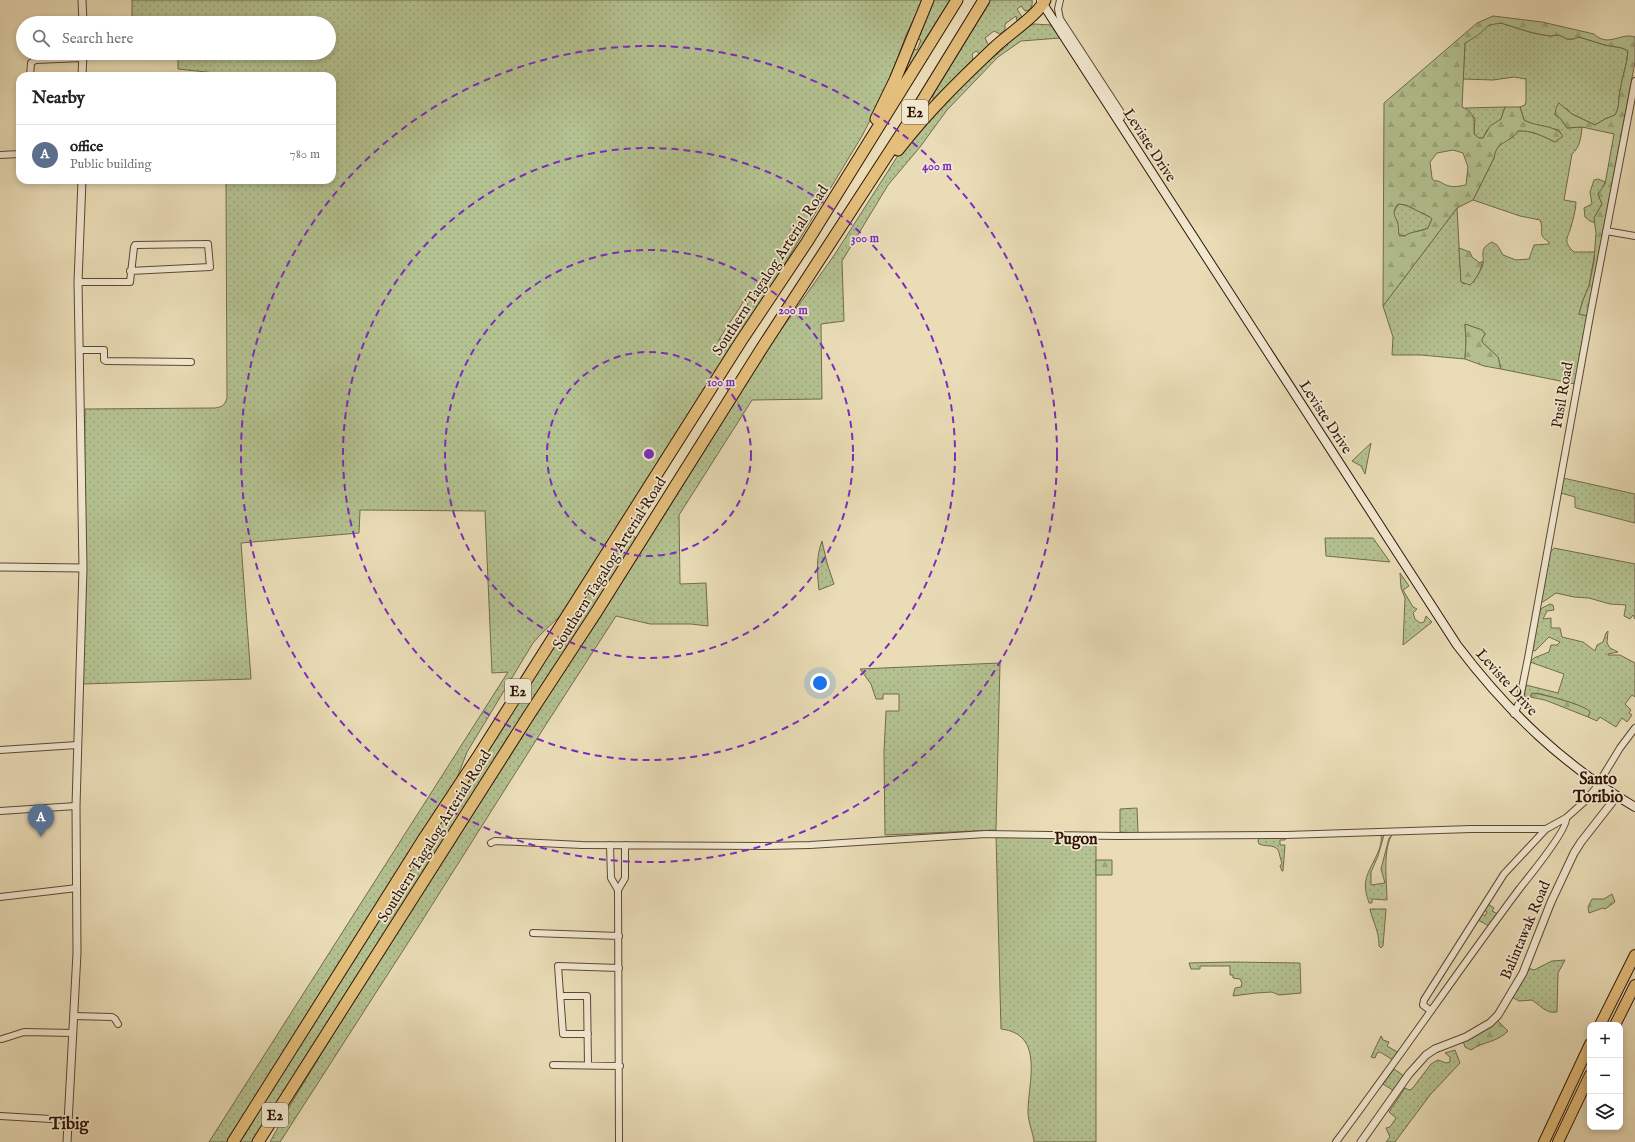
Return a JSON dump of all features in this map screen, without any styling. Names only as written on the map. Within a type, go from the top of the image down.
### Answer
[{"type":"highway","points":[[842,185],[890,90],[928,0]]},
{"type":"highway","name":"Southern Tagalog Arterial Road","points":[[233,1142],[423,840],[479,755],[741,341],[803,247],[957,0]]},
{"type":"highway","name":"Southern Tagalog Arterial Road","points":[[258,1142],[916,111],[984,0]]},
{"type":"highway","points":[[844,222],[873,185],[899,148],[934,107],[993,49],[1035,14],[1042,2]]},
{"type":"highway","points":[[1602,1022],[1635,955]]},
{"type":"highway","points":[[1616,1022],[1635,985]]},
{"type":"highway","points":[[1544,1142],[1587,1050]]},
{"type":"highway","points":[[1558,1142],[1587,1081]]},
{"type":"highway","points":[[263,1142],[292,1088]]},
{"type":"highway","points":[[1563,1100],[1575,1106]]},
{"type":"main road","name":"Leviste Drive","points":[[1042,2],[1457,645],[1477,672],[1514,714],[1570,764],[1598,784],[1635,807]]},
{"type":"street","points":[[82,0],[83,16]]},
{"type":"street","points":[[1060,0],[1058,9],[1060,19],[1120,111],[1121,118],[1118,121]]},
{"type":"street","points":[[30,72],[31,64],[35,60]]},
{"type":"street","points":[[82,72],[83,60]]},
{"type":"street","name":"Pusil Road","points":[[1514,714],[1519,703],[1528,658],[1536,607],[1606,231],[1634,96],[1635,81]]},
{"type":"street","points":[[0,155],[16,154]]},
{"type":"street","points":[[67,1142],[77,953],[76,806],[83,568],[78,282],[82,184]]},
{"type":"street","points":[[1606,231],[1635,236]]},
{"type":"street","points":[[78,282],[128,283],[130,280],[130,272],[134,246],[208,244],[210,267],[130,272]]},
{"type":"street","points":[[80,350],[104,350],[104,360],[106,361],[191,362]]},
{"type":"street","points":[[0,567],[83,568]]},
{"type":"street","points":[[1431,1011],[1424,1006],[1424,1000],[1498,883],[1546,829],[1566,818],[1584,802],[1598,784],[1620,748],[1635,728]]},
{"type":"street","points":[[0,750],[77,745]]},
{"type":"street","name":"Balintawak Road","points":[[1361,1142],[1406,1077],[1425,1056],[1466,1037],[1490,1023],[1498,1015],[1523,973],[1551,902],[1574,853],[1617,796]]},
{"type":"street","points":[[0,811],[76,806]]},
{"type":"street","points":[[1336,1142],[1552,846],[1566,826],[1566,818]]},
{"type":"street","points":[[490,843],[495,840],[610,845],[766,846],[810,845],[991,834],[1118,836],[1286,835],[1470,828],[1546,829]]},
{"type":"street","points":[[610,845],[611,878],[618,890]]},
{"type":"street","points":[[619,1142],[620,1066],[618,890],[625,878],[625,845]]},
{"type":"street","points":[[0,897],[77,888]]},
{"type":"street","points":[[533,933],[618,936]]},
{"type":"street","points":[[588,1034],[563,1034],[558,966],[619,968]]},
{"type":"street","points":[[560,996],[587,996],[588,1065]]},
{"type":"street","points":[[74,1016],[112,1017],[118,1024]]},
{"type":"street","points":[[2,1039],[24,1032],[73,1033]]},
{"type":"street","points":[[553,1065],[620,1066]]},
{"type":"street","points":[[0,1116],[68,1120]]},
{"type":"green space","points":[[132,0],[923,0],[906,35],[887,87],[862,136],[767,293],[561,615],[533,643],[467,752],[454,786],[228,1142],[209,1142],[508,672],[492,673],[485,511],[360,510],[359,533],[241,543],[251,679],[83,684],[85,409],[215,408],[223,405],[227,398],[226,184],[336,184],[336,72],[206,72],[178,69],[178,60],[336,60],[336,16],[132,16]],"holes":[[[749,293],[747,312],[743,322],[736,329],[718,341]]]},
{"type":"green space","points":[[933,0],[950,0],[926,38],[886,109],[911,48],[917,50],[921,40],[917,39]]},
{"type":"green space","points":[[989,0],[1032,0],[1032,4],[1030,9],[1027,11],[1025,11],[1021,6],[1017,9],[1022,17],[1017,21],[1016,16],[1005,24],[1005,30],[1000,34],[994,31],[985,38],[989,46],[980,54],[976,51],[972,54],[973,59],[933,100],[933,94]]},
{"type":"green space","points":[[1493,16],[1542,22],[1594,34],[1605,40],[1624,36],[1635,37],[1635,62],[1587,316],[1579,314],[1589,286],[1594,261],[1596,233],[1594,218],[1602,204],[1598,194],[1605,184],[1614,134],[1582,127],[1567,128],[1561,119],[1555,115],[1556,108],[1559,103],[1572,114],[1595,125],[1615,115],[1617,112],[1619,94],[1628,51],[1622,48],[1605,45],[1579,37],[1567,39],[1559,35],[1550,36],[1533,33],[1501,23],[1489,25],[1477,36],[1465,43],[1462,107],[1467,109],[1472,115],[1474,121],[1474,134],[1479,138],[1483,138],[1490,126],[1501,119],[1505,107],[1520,107],[1524,120],[1555,129],[1563,136],[1555,142],[1532,132],[1518,131],[1513,137],[1500,146],[1496,150],[1494,158],[1473,200],[1457,208],[1383,306],[1384,103],[1477,23]],"holes":[[[1453,150],[1463,153],[1468,167],[1466,185],[1449,186],[1439,181],[1434,181],[1432,178],[1430,162],[1437,153]],[[1398,204],[1406,205],[1430,217],[1432,219],[1428,228],[1405,236],[1399,235],[1398,224],[1394,213]]]},
{"type":"green space","points":[[1495,23],[1501,23],[1533,33],[1550,36],[1559,35],[1567,39],[1579,37],[1605,45],[1622,48],[1628,51],[1619,94],[1617,112],[1615,115],[1595,125],[1572,114],[1566,108],[1561,119],[1567,128],[1582,127],[1581,139],[1572,154],[1564,200],[1576,202],[1576,208],[1567,237],[1567,242],[1574,252],[1595,252],[1589,286],[1579,314],[1587,316],[1575,384],[1501,369],[1498,357],[1482,342],[1485,334],[1482,330],[1465,324],[1465,359],[1421,355],[1392,355],[1393,337],[1383,306],[1457,208],[1461,282],[1464,284],[1474,282],[1483,264],[1484,249],[1492,242],[1497,245],[1503,255],[1516,260],[1529,259],[1534,245],[1549,244],[1549,242],[1542,235],[1540,220],[1520,216],[1473,200],[1494,158],[1497,148],[1513,137],[1518,131],[1532,132],[1555,142],[1562,136],[1559,130],[1536,125],[1524,120],[1520,107],[1525,105],[1526,101],[1526,79],[1514,77],[1493,80],[1463,79],[1465,43],[1483,29]]},
{"type":"green space","points":[[1034,24],[1051,25],[1060,38],[1021,41],[998,57],[947,110],[920,147],[888,185],[842,261],[844,321],[821,324],[822,399],[752,400],[679,515],[680,584],[706,583],[708,626],[691,624],[650,624],[616,616],[280,1142],[270,1142],[292,1102],[340,1023],[555,685],[599,619],[776,337],[835,254],[897,157],[921,127],[979,69],[1008,45],[1007,43],[1029,26]]},
{"type":"green space","points":[[1505,107],[1501,119],[1487,130],[1483,138],[1479,138],[1474,134],[1475,118],[1465,108]]},
{"type":"green space","points":[[1598,179],[1605,182],[1603,188],[1598,194],[1602,204],[1595,216],[1595,223],[1585,217],[1584,208],[1592,204],[1590,192],[1594,180]]},
{"type":"green space","points":[[1398,204],[1406,205],[1430,217],[1432,219],[1428,228],[1405,236],[1399,235],[1393,214]]},
{"type":"green space","points":[[1459,248],[1470,252],[1472,257],[1480,263],[1482,261],[1478,274],[1470,285],[1461,282]]},
{"type":"green space","points":[[1465,324],[1482,330],[1485,334],[1482,342],[1498,357],[1501,369],[1484,366],[1465,359]]},
{"type":"green space","points":[[1371,443],[1365,474],[1361,466],[1352,461]]},
{"type":"green space","points":[[1563,478],[1635,494],[1635,523],[1576,508],[1575,497],[1561,493]]},
{"type":"green space","points":[[627,532],[638,539],[254,1142],[238,1142],[419,856]]},
{"type":"green space","points":[[1325,538],[1373,538],[1390,562],[1326,556]]},
{"type":"green space","points":[[822,541],[834,584],[819,590],[818,565]]},
{"type":"green space","points":[[1554,548],[1635,564],[1635,619],[1633,615],[1630,619],[1624,616],[1626,605],[1610,604],[1589,598],[1574,597],[1556,593],[1543,602],[1541,601],[1549,554]]},
{"type":"green space","points":[[1400,573],[1409,586],[1403,590],[1413,607],[1417,609],[1413,613],[1415,619],[1420,623],[1424,622],[1426,616],[1432,622],[1403,645],[1405,598],[1401,588]]},
{"type":"green space","points":[[1550,604],[1553,605],[1554,610],[1547,611],[1543,619],[1551,618],[1551,628],[1560,628],[1562,637],[1583,642],[1595,651],[1597,645],[1603,642],[1608,631],[1607,643],[1610,648],[1618,652],[1608,655],[1620,655],[1635,663],[1635,697],[1632,695],[1625,704],[1631,710],[1629,713],[1632,715],[1627,722],[1622,718],[1616,727],[1600,717],[1597,721],[1588,717],[1590,712],[1581,706],[1537,693],[1531,694],[1530,697],[1524,696],[1526,685],[1558,693],[1564,674],[1530,662],[1534,658],[1549,652],[1551,645],[1557,645],[1560,642],[1549,637],[1535,651],[1532,650],[1539,613],[1542,608]]},
{"type":"green space","points":[[1000,663],[996,830],[885,835],[884,752],[886,711],[899,711],[899,694],[883,694],[883,699],[876,699],[871,684],[860,669]]},
{"type":"green space","points":[[1532,693],[1573,703],[1587,709],[1590,712],[1588,717],[1545,700],[1530,697]]},
{"type":"green space","points":[[1137,808],[1138,833],[1120,832],[1120,809]]},
{"type":"green space","points":[[1393,834],[1387,847],[1386,856],[1387,900],[1372,899],[1372,903],[1369,903],[1365,883],[1367,875],[1378,852],[1381,835],[1384,835],[1378,856],[1371,872],[1371,885],[1385,883],[1381,869],[1389,838]]},
{"type":"green space","points":[[996,836],[1096,839],[1096,1142],[1034,1142],[1028,1112],[1031,1074],[1029,1050],[1024,1040],[1015,1033],[1001,1029]]},
{"type":"green space","points":[[1286,837],[1285,840],[1280,840],[1280,845],[1285,845],[1282,871],[1280,866],[1282,863],[1278,850],[1272,846],[1261,845],[1258,841],[1259,838]]},
{"type":"green space","points":[[1096,860],[1112,860],[1112,875],[1096,875]]},
{"type":"green space","points":[[1612,894],[1615,902],[1605,909],[1603,908],[1589,913],[1588,907],[1592,899],[1604,899]]},
{"type":"green space","points":[[1488,904],[1494,908],[1492,911],[1498,914],[1489,926],[1478,920],[1482,914],[1485,916],[1487,912],[1484,910]]},
{"type":"green space","points":[[1370,909],[1386,909],[1383,946],[1381,948],[1379,946],[1377,931]]},
{"type":"green space","points":[[1565,960],[1558,973],[1557,1012],[1550,1012],[1543,1009],[1532,1000],[1519,1001],[1512,997],[1528,968],[1534,970],[1552,961]]},
{"type":"green space","points":[[1189,963],[1300,963],[1301,993],[1279,995],[1272,992],[1233,996],[1235,988],[1241,987],[1242,983],[1240,979],[1233,978],[1233,975],[1230,975],[1230,966],[1200,966],[1200,969],[1191,969]]},
{"type":"green space","points":[[1497,1020],[1508,1031],[1499,1038],[1471,1050],[1465,1047],[1463,1041]]},
{"type":"green space","points":[[1381,1036],[1383,1040],[1389,1042],[1387,1046],[1399,1053],[1393,1060],[1380,1052],[1377,1053],[1375,1058],[1371,1057]]},
{"type":"green space","points":[[1455,1050],[1460,1063],[1430,1095],[1395,1142],[1386,1142],[1390,1137],[1386,1128],[1390,1127],[1396,1118],[1389,1112],[1405,1088],[1409,1090],[1412,1089],[1431,1064],[1438,1060],[1446,1063],[1450,1062],[1450,1057],[1445,1053]]},
{"type":"green space","points":[[1394,1069],[1404,1076],[1394,1091],[1383,1084]]},
{"type":"place","name":"office","points":[[41,837]]},
{"type":"district","name":"Santo Toribio","points":[[1598,787]]},
{"type":"district","name":"Pugon","points":[[1076,838]]},
{"type":"district","name":"Tibig","points":[[69,1123]]}]
